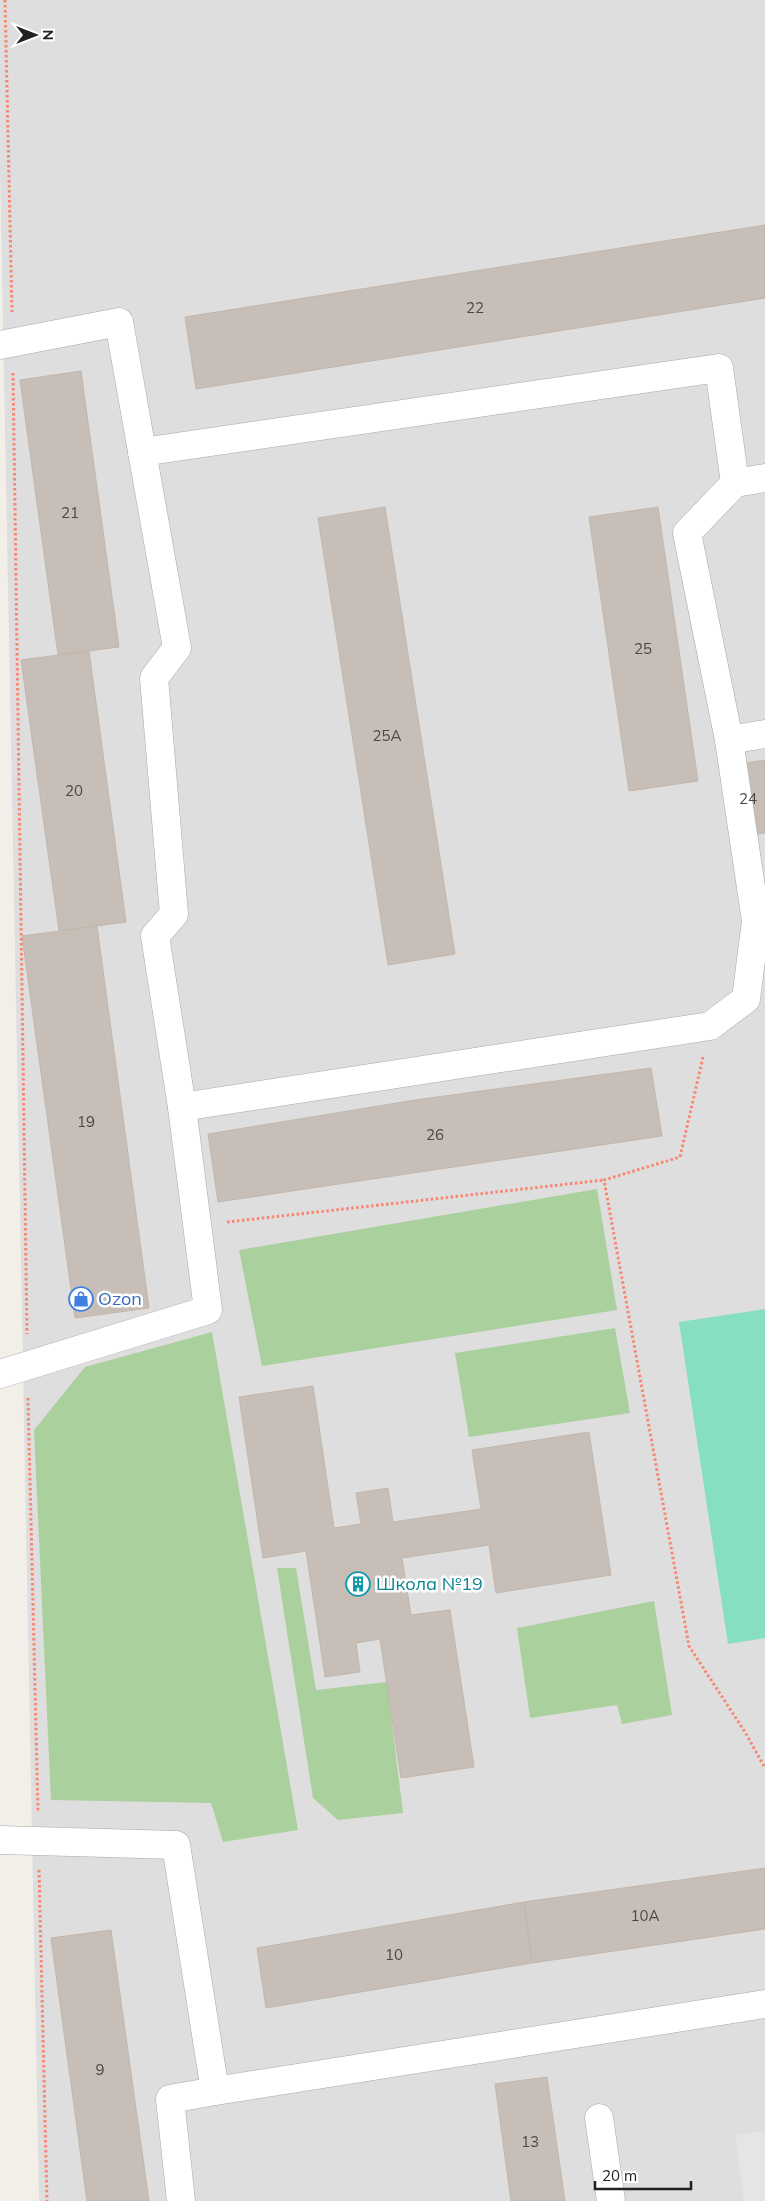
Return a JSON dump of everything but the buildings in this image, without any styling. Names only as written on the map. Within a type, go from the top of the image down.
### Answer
[{"type":"lane","points":[[0,1374],[208,1310],[182,1107],[155,936],[174,914],[154,678],[177,648],[119,322],[6,344]]},
{"type":"lane","points":[[142,452],[719,368],[735,483]]},
{"type":"lane","points":[[182,1107],[710,1026],[746,999],[756,921],[729,740],[687,533],[735,483],[765,478]]},
{"type":"lane","points":[[729,740],[765,734]]},
{"type":"lane","points":[[0,1840],[176,1845],[215,2091]]},
{"type":"lane","points":[[181,2201],[170,2099],[765,2004]]},
{"type":"lane","points":[[599,2118],[611,2201]]},
{"type":"path","points":[[5,0],[6,344],[46,2201]]},
{"type":"path","points":[[221,1222],[604,1180],[680,1157],[710,1026]]},
{"type":"path","points":[[604,1180],[689,1646],[745,1732],[765,1768]]},
{"type":"shaded area","points":[[0,0],[765,0],[765,2201],[39,2201],[0,168]]},
{"type":"shaded area","points":[[765,2131],[765,2201],[744,2201],[735,2135]]},
{"type":"green space","points":[[597,1189],[617,1310],[262,1366],[239,1250]]},
{"type":"green space","points":[[765,1309],[765,1638],[728,1644],[679,1322]]},
{"type":"green space","points":[[615,1328],[630,1413],[469,1437],[455,1353]]},
{"type":"green space","points":[[212,1332],[298,1830],[223,1842],[211,1803],[51,1800],[34,1430],[85,1367]]},
{"type":"green space","points":[[277,1568],[296,1568],[316,1690],[387,1682],[403,1813],[338,1820],[313,1798]]},
{"type":"green space","points":[[654,1601],[672,1715],[622,1724],[617,1705],[530,1718],[517,1628]]},
{"type":"place","name":"Ozon","points":[[81,1299]]},
{"type":"place","name":"Школа №19","points":[[358,1584]]}]
